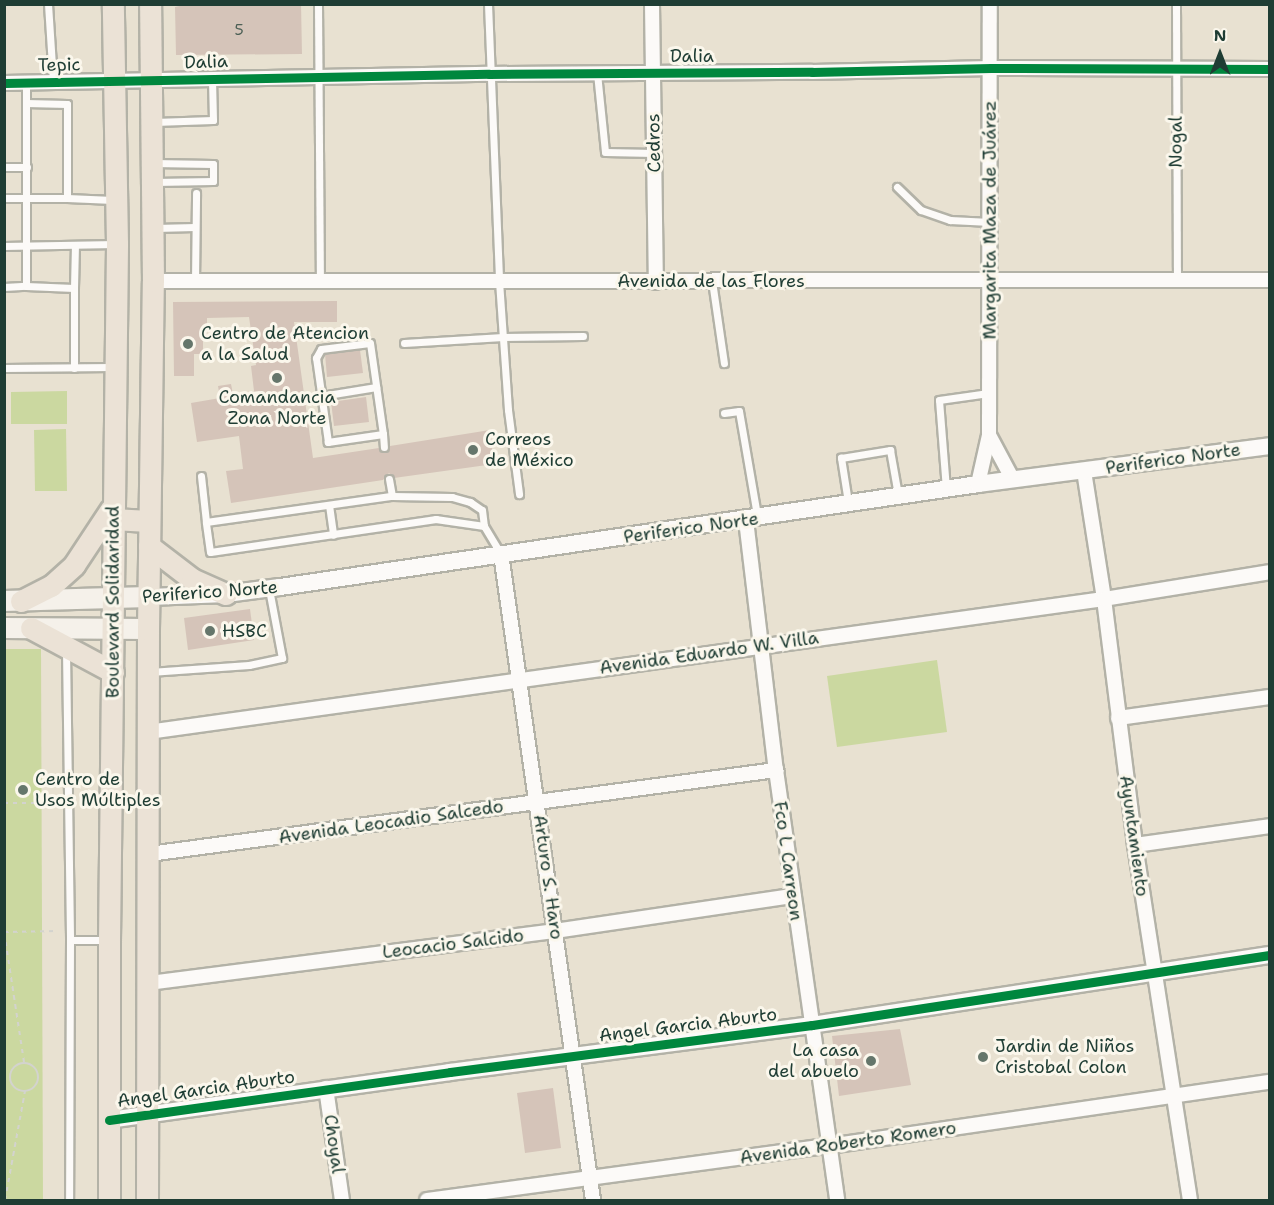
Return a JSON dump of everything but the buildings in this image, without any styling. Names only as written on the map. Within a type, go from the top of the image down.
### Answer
[{"type":"main road","name":"Boulevard Solidaridad","points":[[109,1200],[109,940],[117,244],[113,4]]},
{"type":"main road","name":"Boulevard Solidaridad","points":[[147,1200],[148,597],[153,281],[150,4]]},
{"type":"main road","points":[[13,601],[51,586],[74,565],[113,512],[149,521]]},
{"type":"main road","points":[[149,546],[192,579],[225,594]]},
{"type":"main road","name":"Periferico Norte","points":[[13,601],[148,597]]},
{"type":"main road","points":[[4,628],[148,629]]},
{"type":"main road","points":[[31,628],[113,672]]},
{"type":"street","name":"Cedros","points":[[652,4],[656,282]]},
{"type":"street","name":"Margarita Maza de Juárez","points":[[978,484],[988,435],[990,4]]},
{"type":"street","name":"Dalia","points":[[115,81],[317,76],[991,68],[1176,71],[1269,69]]},
{"type":"street","name":"Tepic","points":[[4,83],[115,81]]},
{"type":"street","name":"Avenida de las Flores","points":[[153,281],[1269,280]]},
{"type":"street","points":[[988,435],[1013,480]]},
{"type":"street","name":"Periferico Norte","points":[[148,597],[225,594],[269,589],[978,484],[1269,446]]},
{"type":"street","name":"Ayuntamiento","points":[[1084,471],[1104,598],[1135,845],[1176,1096],[1190,1200]]},
{"type":"street","name":"Fco L Carreon","points":[[752,519],[761,647],[776,770],[837,1200]]},
{"type":"street","name":"Arturo S. Haro","points":[[501,554],[593,1200]]},
{"type":"street","name":"Avenida Eduardo W. Villa","points":[[148,732],[520,678],[761,647],[1269,572]]},
{"type":"street","points":[[1118,718],[1269,697]]},
{"type":"street","name":"Avenida Leocadio Salcedo","points":[[149,854],[776,770]]},
{"type":"street","points":[[1135,845],[1269,826]]},
{"type":"street","name":"Leocacio Salcido","points":[[149,983],[555,931],[793,896]]},
{"type":"street","name":"Angel Garcia Aburto","points":[[110,1120],[812,1025],[1269,955]]},
{"type":"street","name":"Avenida Roberto Romero","points":[[427,1200],[829,1146],[1269,1082]]},
{"type":"street","name":"Choyal","points":[[326,1089],[342,1200]]},
{"type":"lane","points":[[48,4],[53,82]]},
{"type":"lane","points":[[318,4],[320,281]]},
{"type":"lane","points":[[488,4],[499,281],[508,410],[519,494]]},
{"type":"lane","name":"Nogal","points":[[1176,4],[1177,280]]},
{"type":"lane","points":[[597,73],[605,152],[654,153]]},
{"type":"lane","points":[[151,122],[213,120],[212,78]]},
{"type":"lane","points":[[26,82],[26,286]]},
{"type":"lane","points":[[26,103],[67,104],[67,198]]},
{"type":"lane","points":[[213,164],[213,181],[152,172],[213,164]]},
{"type":"lane","points":[[4,167],[27,167]]},
{"type":"lane","points":[[897,187],[921,210],[950,220],[990,222]]},
{"type":"lane","points":[[195,281],[196,193]]},
{"type":"lane","points":[[4,198],[116,200]]},
{"type":"lane","points":[[152,228],[195,227]]},
{"type":"lane","points":[[4,246],[117,244]]},
{"type":"lane","points":[[74,368],[75,245]]},
{"type":"lane","points":[[712,281],[724,363]]},
{"type":"lane","points":[[4,286],[74,288]]},
{"type":"lane","points":[[404,344],[503,337],[583,336]]},
{"type":"lane","points":[[382,434],[328,442],[316,358],[321,350],[370,344],[384,447]]},
{"type":"lane","points":[[4,368],[115,367]]},
{"type":"lane","points":[[321,396],[376,387]]},
{"type":"lane","points":[[946,489],[939,400],[989,393]]},
{"type":"lane","points":[[724,412],[739,411],[752,519]]},
{"type":"lane","points":[[849,504],[841,458],[890,450],[898,497]]},
{"type":"lane","points":[[201,476],[210,552],[436,519],[484,526]]},
{"type":"lane","points":[[389,479],[392,496]]},
{"type":"lane","points":[[206,522],[392,496],[452,497],[471,502],[482,510],[484,526],[501,554]]},
{"type":"lane","points":[[329,505],[333,535]]},
{"type":"lane","points":[[148,672],[249,665],[282,658],[269,589]]},
{"type":"lane","points":[[65,645],[70,931],[69,1200]]},
{"type":"lane","points":[[70,940],[109,940]]},
{"type":"path","points":[[4,803],[41,803]]},
{"type":"path","points":[[24,1062],[4,932],[70,931]]},
{"type":"path","points":[[5,1200],[25,1091],[37,1083],[38,1074],[33,1066],[24,1062]]},
{"type":"path","points":[[24,1062],[12,1068],[9,1077],[16,1089],[25,1091]]},
{"type":"green space","points":[[67,391],[67,424],[11,424],[11,392]]},
{"type":"green space","points":[[66,429],[67,491],[35,491],[34,430]]},
{"type":"green space","name":"Centro de Usos Múltiples","points":[[5,649],[41,649],[43,1200],[5,1200]]},
{"type":"green space","points":[[937,660],[947,732],[837,747],[827,676]]},
{"type":"cycle path","points":[[4,83],[991,68],[1270,69]]},
{"type":"cycle path","points":[[109,1120],[450,1072],[812,1025],[1270,955]]},
{"type":"place","name":"Centro de Atencion a la Salud","points":[[188,344]]},
{"type":"place","name":"Comandancia Zona Norte","points":[[277,378]]},
{"type":"place","name":"Correos de México","points":[[473,450]]},
{"type":"place","name":"HSBC","points":[[210,631]]},
{"type":"place","name":"Centro de Usos Múltiples","points":[[23,790]]},
{"type":"place","name":"Jardin de Niños Cristobal Colon","points":[[983,1057]]},
{"type":"place","name":"La casa del abuelo","points":[[871,1061]]}]
